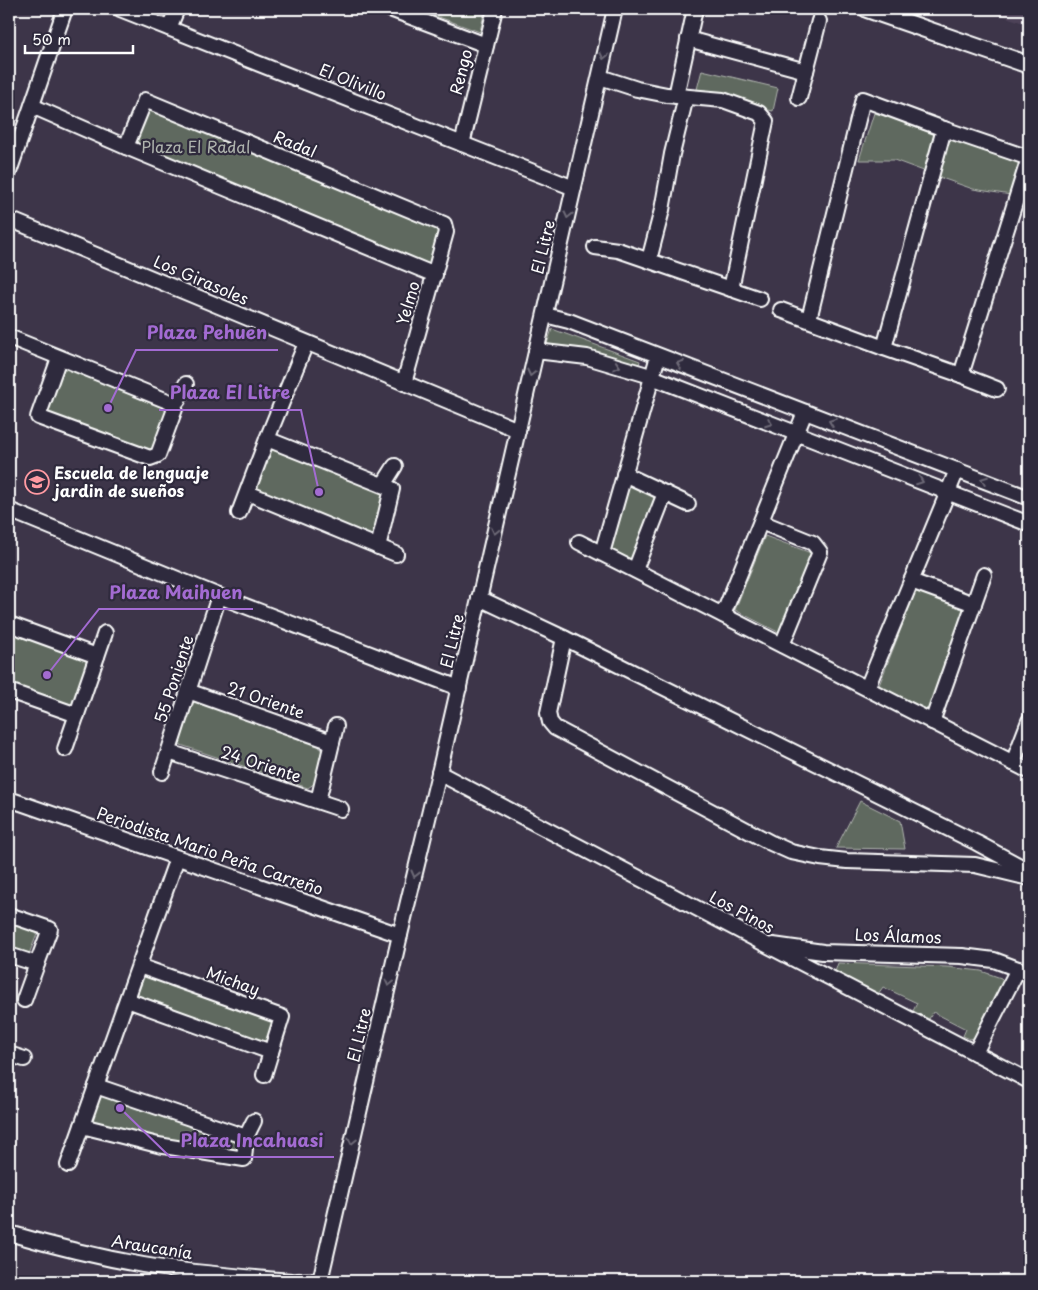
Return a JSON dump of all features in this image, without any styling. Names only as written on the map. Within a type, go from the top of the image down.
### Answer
[{"type":"street","points":[[9,172],[65,9]]},
{"type":"street","name":"El Olivillo","points":[[120,9],[574,188]]},
{"type":"street","points":[[170,28],[176,9]]},
{"type":"street","points":[[390,9],[486,45]]},
{"type":"street","name":"Rengo","points":[[462,144],[495,9]]},
{"type":"street","name":"El Litre","points":[[320,1280],[480,598],[615,9]]},
{"type":"street","points":[[649,260],[662,210],[681,96],[688,39],[695,9]]},
{"type":"street","points":[[867,9],[1029,65]]},
{"type":"street","points":[[799,98],[819,21]]},
{"type":"street","points":[[688,39],[806,71]]},
{"type":"street","points":[[600,78],[637,89],[723,100],[759,113],[766,121],[731,289]]},
{"type":"street","points":[[809,319],[863,99],[1029,158],[961,375]]},
{"type":"street","name":"Radal","points":[[126,147],[145,100],[442,223],[446,232]]},
{"type":"street","points":[[32,106],[435,275]]},
{"type":"street","points":[[884,348],[944,129]]},
{"type":"street","name":"Los Girasoles","points":[[9,219],[518,430]]},
{"type":"street","name":"Yelmo","points":[[404,383],[446,232]]},
{"type":"street","points":[[595,247],[618,250],[760,299]]},
{"type":"street","points":[[781,310],[997,389]]},
{"type":"street","points":[[545,314],[1029,498]]},
{"type":"street","points":[[9,337],[170,402],[174,407]]},
{"type":"street","points":[[239,513],[306,343]]},
{"type":"street","points":[[536,350],[587,357],[651,377],[1029,524]]},
{"type":"street","points":[[602,553],[658,356]]},
{"type":"street","points":[[59,358],[38,417],[150,458],[158,455],[174,407],[186,384]]},
{"type":"street","points":[[723,615],[805,412]]},
{"type":"street","points":[[267,439],[388,487]]},
{"type":"street","points":[[378,547],[388,487],[395,466]]},
{"type":"street","points":[[867,688],[957,470]]},
{"type":"street","points":[[624,474],[688,504]]},
{"type":"street","points":[[248,493],[396,554]]},
{"type":"street","points":[[635,570],[665,493]]},
{"type":"street","points":[[9,510],[219,596],[459,688]]},
{"type":"street","points":[[760,522],[813,543],[820,552],[782,645]]},
{"type":"street","points":[[579,542],[1029,771]]},
{"type":"street","points":[[932,722],[984,575]]},
{"type":"street","points":[[911,581],[974,604]]},
{"type":"street","name":"55 Poniente","points":[[162,772],[219,596]]},
{"type":"street","points":[[480,598],[977,843],[1029,871]]},
{"type":"street","points":[[9,624],[97,656]]},
{"type":"street","points":[[65,749],[105,633]]},
{"type":"street","points":[[564,638],[548,713],[550,722],[555,728],[771,843],[791,852],[820,858],[974,865],[1029,878]]},
{"type":"street","points":[[9,691],[76,715]]},
{"type":"street","name":"21 Oriente","points":[[188,691],[332,742]]},
{"type":"street","points":[[1013,763],[1029,720]]},
{"type":"street","points":[[318,801],[336,726]]},
{"type":"street","name":"24 Oriente","points":[[169,752],[341,809]]},
{"type":"street","name":"Los Pinos","points":[[439,773],[1029,1081]]},
{"type":"street","name":"Periodista Mario Peña Carreño","points":[[9,799],[400,935]]},
{"type":"street","points":[[974,865],[979,855],[977,843]]},
{"type":"street","points":[[68,1165],[177,858]]},
{"type":"street","points":[[9,915],[50,929],[24,1000]]},
{"type":"street","name":"Los Álamos","points":[[763,943],[823,952],[962,956],[994,960],[1024,972]]},
{"type":"street","points":[[9,955],[37,964]]},
{"type":"street","name":"Michay","points":[[139,966],[282,1017],[264,1075]]},
{"type":"street","points":[[975,1053],[1024,972]]},
{"type":"street","points":[[127,1000],[271,1052]]},
{"type":"street","points":[[9,1054],[24,1059]]},
{"type":"street","points":[[96,1086],[246,1137]]},
{"type":"street","points":[[82,1126],[158,1145],[244,1160],[246,1137],[254,1121]]},
{"type":"street","name":"Araucanía","points":[[9,1233],[56,1247],[143,1265],[222,1276],[292,1281]]},
{"type":"street","points":[[297,1281],[320,1280]]},
{"type":"shaded area","points":[[984,9],[1029,9],[1029,25]]},
{"type":"green space","points":[[417,9],[485,9],[480,32]]},
{"type":"green space","points":[[702,70],[778,88],[773,111],[696,93]]},
{"type":"green space","name":"Plaza El Radal","points":[[149,104],[442,228],[431,268],[134,144]]},
{"type":"green space","points":[[874,113],[941,131],[929,173],[894,160],[859,160]]},
{"type":"green space","points":[[944,132],[1023,157],[1011,195],[973,189],[933,175]]},
{"type":"green space","points":[[552,329],[640,361],[638,368],[547,344]]},
{"type":"green space","points":[[67,366],[164,403],[170,412],[156,450],[149,454],[50,416],[47,412],[60,371]]},
{"type":"green space","points":[[278,448],[382,490],[384,497],[376,534],[369,537],[257,493],[256,486],[270,449]]},
{"type":"green space","points":[[629,484],[658,497],[631,560],[611,549]]},
{"type":"green space","points":[[765,536],[811,553],[780,633],[735,610]]},
{"type":"green space","points":[[916,590],[966,610],[929,710],[878,688]]},
{"type":"green space","points":[[9,629],[85,655],[89,663],[75,701],[68,707],[9,687]]},
{"type":"green space","points":[[200,701],[318,744],[322,752],[315,783],[308,788],[181,745],[179,736],[189,702]]},
{"type":"green space","points":[[860,801],[900,821],[905,849],[836,848]]},
{"type":"green space","points":[[9,922],[38,932],[29,954],[9,948]]},
{"type":"green space","points":[[838,963],[947,967],[981,971],[1001,978],[1007,984],[980,1036],[970,1039],[963,1036],[966,1029],[933,1012],[929,1019],[913,1011],[917,1003],[883,987],[878,994],[835,972]]},
{"type":"green space","points":[[146,972],[277,1018],[267,1046],[136,999]]},
{"type":"green space","points":[[100,1092],[240,1139],[239,1153],[165,1143],[87,1123]]},
{"type":"place","name":"Plaza Pehuen","points":[[108,408]]},
{"type":"place","name":"Escuela de lenguaje jardin de sueños","points":[[37,482]]},
{"type":"place","name":"Plaza El Litre","points":[[319,492]]},
{"type":"place","name":"Plaza Maihuen","points":[[47,675]]},
{"type":"place","name":"Plaza Incahuasi","points":[[120,1108]]}]
